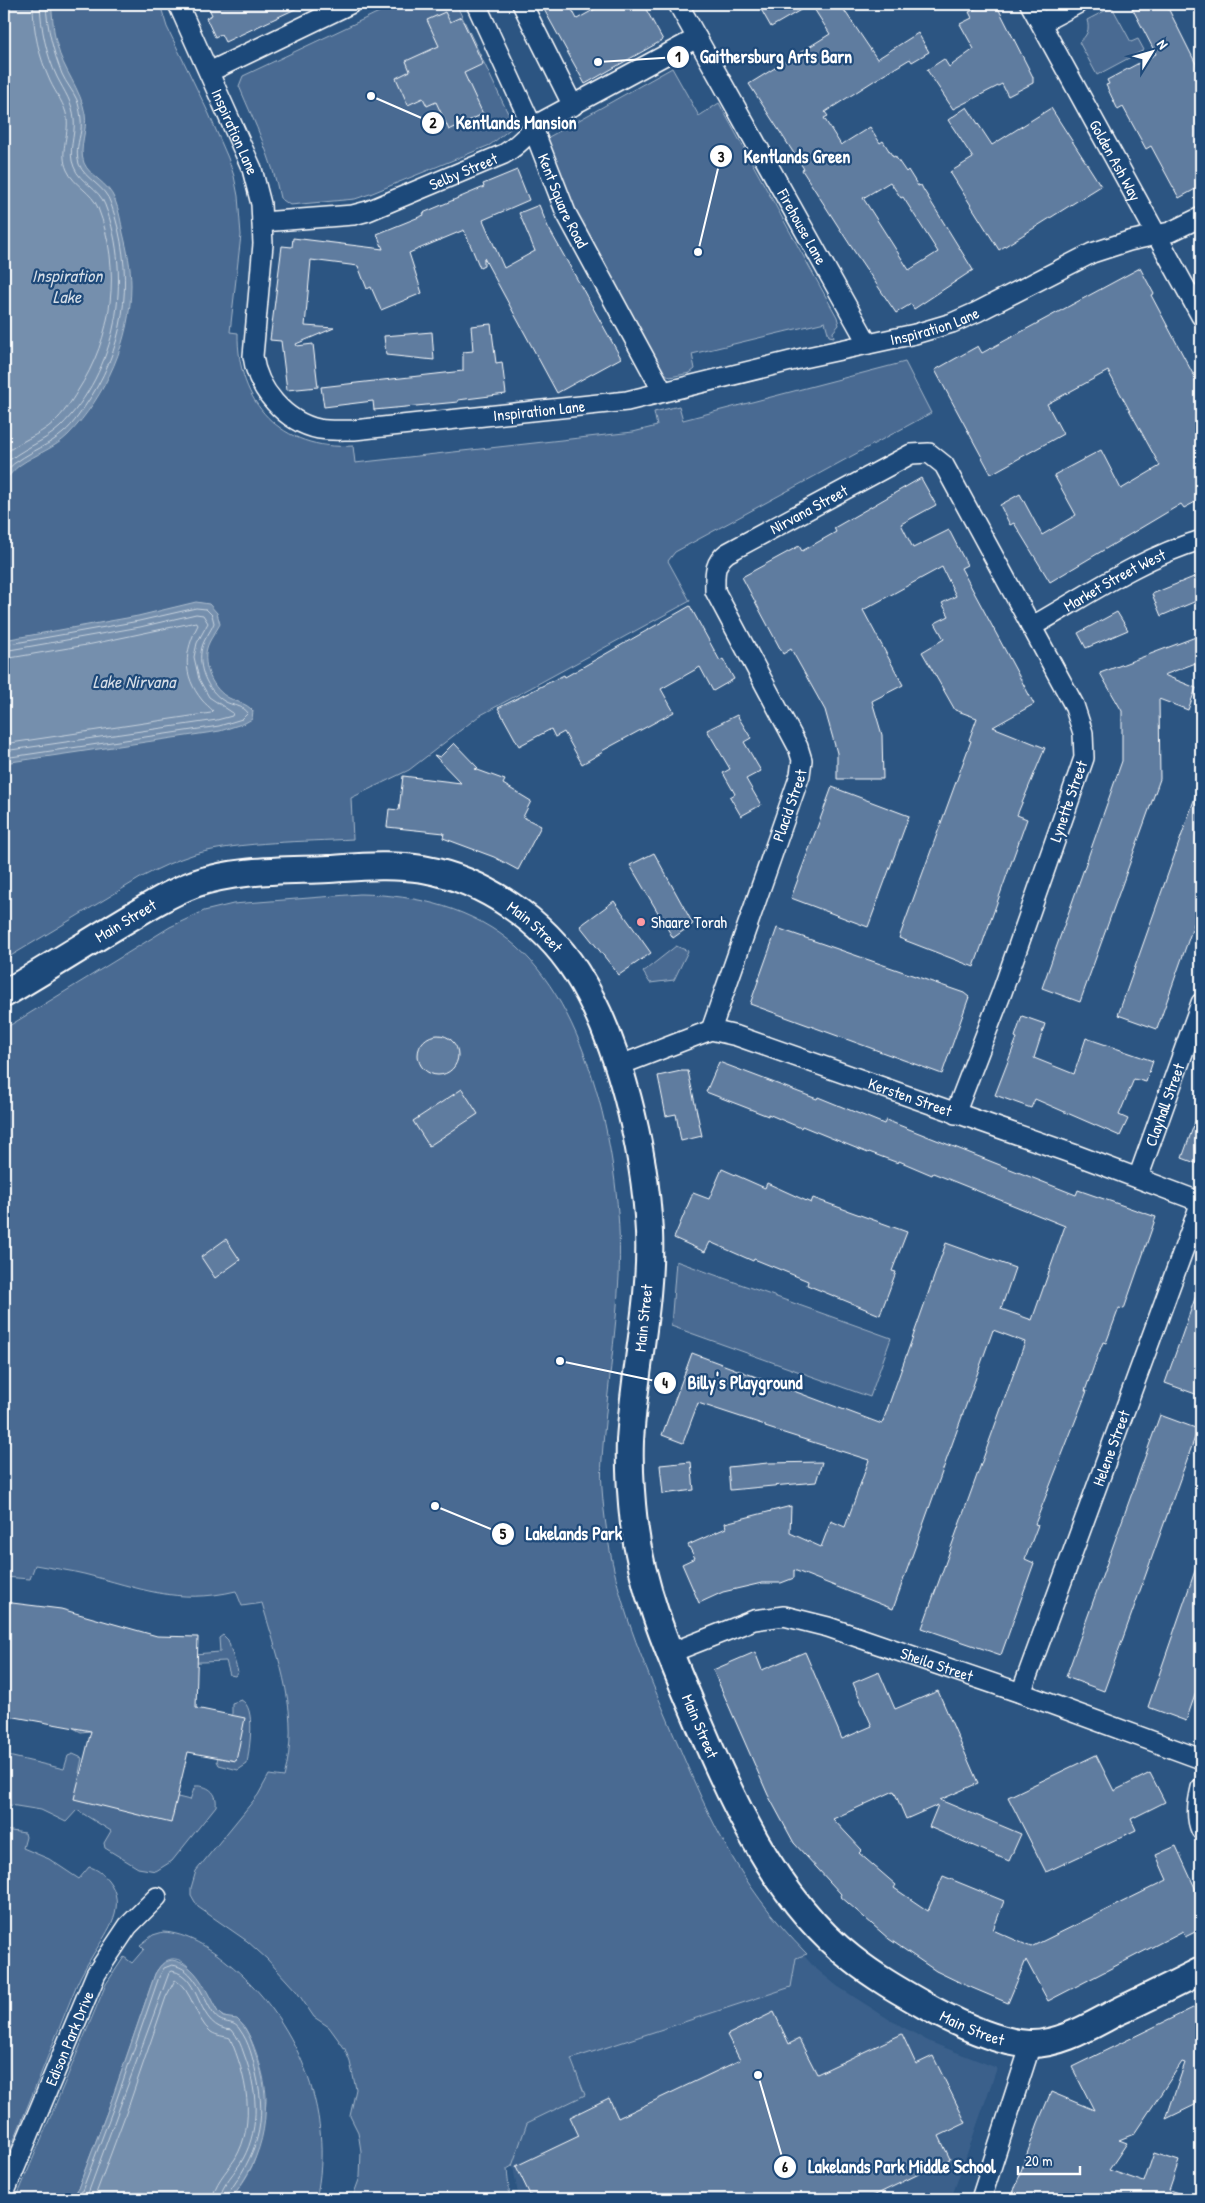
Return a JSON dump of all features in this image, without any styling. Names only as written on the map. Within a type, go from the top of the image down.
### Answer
[{"type":"street","name":"Inspiration Lane","points":[[178,4],[252,169],[261,204],[263,244],[254,336],[254,363],[263,386],[280,408],[304,424],[318,429],[354,430],[627,401],[915,334],[952,323],[1004,299],[1092,253],[1129,241],[1159,236],[1176,230],[1201,217]]},
{"type":"street","points":[[209,72],[350,4]]},
{"type":"street","name":"Kent Square Road","points":[[476,4],[534,128],[548,171],[566,213],[663,392]]},
{"type":"street","points":[[522,4],[573,106]]},
{"type":"street","name":"Firehouse Lane","points":[[678,4],[868,344]]},
{"type":"street","name":"Golden Ash Way","points":[[1030,4],[1100,134],[1159,236],[1201,316]]},
{"type":"street","points":[[1040,23],[1077,4]]},
{"type":"street","name":"Selby Street","points":[[262,222],[353,215],[368,211],[504,154],[522,142],[534,128],[697,38]]},
{"type":"street","name":"Nirvana Street","points":[[715,591],[714,572],[719,559],[911,454],[929,453]]},
{"type":"street","name":"Lynette Street","points":[[929,453],[944,465],[1074,705],[1083,733],[1084,758],[1002,992],[955,1114]]},
{"type":"street","name":"Market Street West","points":[[1031,627],[1173,548],[1201,540]]},
{"type":"street","name":"Placid Street","points":[[711,1030],[800,775],[802,760],[798,746],[715,591]]},
{"type":"street","name":"Main Street","points":[[4,994],[159,900],[192,885],[211,879],[262,872],[375,866],[423,869],[457,879],[491,894],[535,924],[554,943],[576,972],[585,988],[625,1086],[643,1170],[649,1234],[647,1291],[630,1442],[633,1518],[644,1575],[670,1653],[734,1805],[776,1875],[810,1917],[847,1955],[891,1987],[944,2016],[1010,2041],[1031,2044],[1054,2040],[1076,2032],[1201,1970]]},
{"type":"street","name":"Clayhall Street","points":[[1138,1178],[1201,1003]]},
{"type":"street","points":[[618,1066],[711,1030]]},
{"type":"street","name":"Kersten Street","points":[[711,1030],[737,1036],[1201,1202]]},
{"type":"street","name":"Helene Street","points":[[1021,1693],[1201,1202]]},
{"type":"street","name":"Sheila Street","points":[[670,1653],[754,1620],[784,1616],[828,1627],[1021,1693],[1201,1759]]},
{"type":"street","points":[[1201,1788],[1198,1803],[1201,1830]]},
{"type":"street","name":"Edison Park Drive","points":[[4,2194],[96,1974],[128,1926],[157,1897]]},
{"type":"street","points":[[981,2199],[1031,2044]]},
{"type":"shaded area","points":[[4,4],[160,4],[167,27],[209,114],[234,176],[238,196],[241,235],[230,332],[238,333],[240,358],[245,381],[255,401],[268,418],[285,431],[305,440],[327,445],[353,446],[355,463],[633,432],[657,426],[654,412],[679,406],[683,420],[905,362],[931,413],[675,552],[668,561],[690,601],[479,716],[409,770],[351,798],[353,839],[253,844],[188,856],[142,877],[4,960]]},
{"type":"shaded area","points":[[396,4],[456,4],[514,126],[490,145],[370,194],[355,199],[290,205],[280,198],[268,155],[239,86],[243,76]]},
{"type":"shaded area","points":[[1112,7],[1131,42],[1138,39],[1144,50],[1097,75],[1079,42],[1087,32],[1087,20]]},
{"type":"shaded area","points":[[672,68],[699,116],[719,103],[837,317],[839,325],[833,332],[834,337],[829,336],[825,322],[692,354],[695,369],[690,373],[670,377],[661,370],[561,190],[547,138]]},
{"type":"shaded area","points":[[360,894],[402,897],[443,906],[482,922],[500,934],[517,947],[544,977],[567,1014],[585,1055],[599,1100],[609,1146],[616,1192],[619,1236],[618,1299],[602,1468],[603,1498],[612,1562],[632,1630],[681,1751],[709,1814],[741,1872],[760,1900],[807,1954],[796,1958],[791,1987],[571,2059],[585,2095],[527,2123],[512,2166],[507,2169],[510,2199],[352,2199],[360,2177],[361,2151],[358,2132],[350,2116],[356,2089],[345,2049],[329,2027],[314,2017],[297,1992],[267,1959],[247,1941],[198,1907],[191,1895],[196,1871],[258,1795],[269,1775],[284,1777],[289,1754],[289,1710],[281,1668],[262,1603],[242,1606],[236,1591],[195,1596],[159,1593],[78,1573],[35,1565],[30,1579],[4,1577],[4,1029],[170,927],[204,911],[233,904]]},
{"type":"shaded area","points":[[676,946],[688,951],[674,980],[650,983],[643,972]]},
{"type":"shaded area","points":[[676,1261],[891,1338],[870,1397],[671,1326]]},
{"type":"shaded area","points":[[4,1618],[119,1626],[194,1654],[220,1652],[219,1638],[223,1635],[228,1640],[238,1672],[235,1676],[230,1675],[226,1661],[178,1663],[4,1628]]},
{"type":"shaded area","points":[[4,1685],[232,1717],[232,1703],[241,1700],[246,1704],[249,1711],[251,1729],[247,1764],[238,1770],[219,1765],[217,1761],[220,1750],[90,1731],[81,1732],[22,1701],[4,1698]]},
{"type":"shaded area","points":[[73,1754],[82,1758],[79,1773],[190,1800],[195,1786],[204,1787],[213,1793],[216,1806],[172,1861],[156,1871],[138,1868],[105,1848],[104,1843],[111,1831],[77,1810],[66,1822],[41,1810],[4,1804],[4,1755],[64,1769],[68,1756]]},
{"type":"shaded area","points":[[4,1830],[25,1833],[26,1837],[23,1848],[49,1859],[79,1879],[89,1867],[97,1870],[108,1880],[114,1889],[116,1908],[110,1927],[77,1984],[4,2165]]},
{"type":"shaded area","points":[[163,1932],[189,1938],[227,1962],[251,1984],[273,2010],[291,2038],[305,2068],[315,2100],[320,2133],[321,2166],[316,2199],[230,2199],[248,2173],[257,2152],[266,2101],[260,2063],[253,2043],[242,2024],[220,2014],[191,1970],[183,1962],[174,1959],[164,1962],[155,1974],[112,2099],[74,2199],[16,2199],[106,1984],[124,1957],[132,1963],[144,1949],[140,1945],[153,1935]]},
{"type":"shaded area","points":[[798,1949],[814,1967],[837,1986],[890,2020],[930,2042],[997,2068],[951,2199],[519,2199],[512,2162],[527,2123],[500,2082],[790,1987]]},
{"type":"water","name":"Inspiration Lake","points":[[4,4],[51,4],[55,35],[60,54],[80,96],[85,114],[82,157],[90,172],[108,189],[115,200],[127,252],[131,285],[130,305],[121,346],[105,385],[94,403],[82,420],[63,440],[20,465],[4,480]]},
{"type":"water","name":"Lake Nirvana","points":[[196,602],[209,604],[217,613],[220,624],[207,648],[206,662],[210,677],[223,694],[253,711],[252,719],[220,731],[4,763],[4,640],[138,616]]},
{"type":"water","points":[[172,1960],[181,1963],[195,1973],[218,2012],[223,2017],[237,2019],[246,2030],[252,2043],[265,2091],[265,2110],[264,2129],[252,2166],[230,2199],[74,2199],[112,2099],[155,1974],[162,1965]]},
{"type":"building","points":[[207,4],[306,4],[225,42],[221,34],[215,37],[206,18],[212,15]]},
{"type":"building","points":[[541,4],[569,4],[577,19],[604,4],[643,4],[663,40],[585,84]]},
{"type":"building","points":[[758,4],[811,4],[771,27]]},
{"type":"building","points":[[811,4],[840,4],[877,59],[918,33],[929,52],[912,62],[910,59],[872,82],[825,112],[828,116],[824,118],[841,145],[870,127],[880,143],[883,141],[893,157],[895,156],[906,172],[908,170],[918,186],[921,185],[973,270],[914,309],[911,304],[896,313],[802,170],[804,169],[749,84],[830,34]],"holes":[[[890,182],[901,198],[903,197],[938,252],[909,270],[863,198]]]},
{"type":"building","points":[[986,4],[996,4],[1033,77],[1033,83],[1008,96],[1002,84],[953,109],[927,70],[944,59],[949,67],[974,49],[960,24],[972,18],[969,12]]},
{"type":"building","points":[[1130,4],[1166,4],[1201,74],[1201,186],[1179,198],[1151,146],[1146,149],[1123,107],[1118,110],[1106,85],[1109,84],[1107,80],[1156,54]]},
{"type":"building","points":[[445,12],[450,22],[461,17],[483,64],[464,73],[483,114],[449,130],[436,102],[427,106],[423,98],[408,105],[396,78],[410,71],[406,61],[439,46],[427,20]]},
{"type":"building","points":[[967,107],[992,145],[1051,108],[1101,186],[999,250],[950,172],[973,158],[948,120]]},
{"type":"building","points":[[517,170],[529,200],[483,220],[504,268],[535,251],[519,213],[539,205],[548,227],[621,358],[557,393],[484,258],[484,266],[480,268],[464,230],[409,253],[422,293],[381,310],[371,287],[367,289],[358,266],[311,260],[305,326],[334,328],[296,344],[297,346],[313,344],[318,387],[287,390],[281,341],[270,340],[282,246],[292,247],[293,238],[383,249],[377,234],[424,215],[423,213],[484,187],[483,184]]},
{"type":"building","points":[[1140,268],[1154,294],[1151,295],[1201,389],[1201,499],[1184,508],[1181,504],[1050,582],[1014,523],[1010,525],[1000,505],[1020,494],[1042,535],[1076,515],[1054,475],[1101,450],[1121,489],[1160,466],[1108,371],[1047,404],[1063,434],[991,474],[935,370],[978,346],[982,353]]},
{"type":"building","points":[[491,324],[496,363],[502,362],[506,394],[458,400],[458,402],[374,410],[373,401],[324,407],[321,387],[463,371],[463,352],[473,351],[471,326]]},
{"type":"building","points":[[432,332],[434,360],[386,355],[384,336]]},
{"type":"building","points":[[921,478],[936,505],[901,524],[913,548],[949,530],[967,565],[961,568],[1034,704],[993,727],[1045,748],[1017,815],[1027,819],[974,967],[899,938],[971,741],[969,740],[977,718],[955,710],[922,652],[944,639],[935,623],[949,616],[942,603],[956,596],[942,567],[863,610],[903,685],[872,701],[882,735],[883,779],[837,779],[837,753],[825,710],[791,649],[783,654],[742,577],[799,546],[802,551],[836,532],[834,528]]},
{"type":"building","points":[[1201,574],[1201,599],[1161,616],[1152,594]]},
{"type":"building","points":[[690,606],[720,661],[723,659],[734,679],[713,691],[700,667],[661,689],[674,712],[582,764],[564,732],[555,737],[551,729],[519,746],[498,708],[564,675],[565,677]]},
{"type":"building","points":[[1117,612],[1128,630],[1086,648],[1078,633]]},
{"type":"building","points":[[1201,635],[1201,661],[1164,675],[1196,688],[1188,710],[1159,699],[1160,779],[1080,1002],[1042,988],[1122,761],[1122,711],[1100,673]]},
{"type":"building","points":[[737,715],[751,738],[744,742],[761,771],[746,779],[761,805],[741,816],[730,797],[735,794],[723,773],[730,769],[707,730]]},
{"type":"building","points":[[454,743],[478,768],[475,769],[505,780],[503,784],[531,801],[523,817],[541,826],[518,870],[494,857],[443,838],[444,833],[387,827],[389,809],[399,810],[403,776],[461,783],[434,755],[440,757]]},
{"type":"building","points":[[832,787],[909,816],[868,927],[791,898]]},
{"type":"building","points":[[1198,789],[1201,790],[1201,904],[1157,1029],[1118,1015]]},
{"type":"building","points":[[654,853],[693,924],[673,938],[630,865]]},
{"type":"building","points":[[614,901],[651,953],[619,975],[580,926]]},
{"type":"building","points":[[777,928],[964,993],[969,997],[942,1074],[750,1004]]},
{"type":"building","points":[[1022,1016],[1045,1024],[1034,1058],[1074,1074],[1086,1038],[1153,1061],[1146,1082],[1134,1079],[1119,1115],[1128,1119],[1120,1136],[1035,1099],[1031,1108],[995,1095],[1017,1038],[1015,1037]]},
{"type":"building","points":[[442,1035],[449,1038],[455,1044],[458,1055],[457,1063],[449,1072],[442,1075],[434,1075],[427,1072],[419,1063],[418,1051],[421,1044],[430,1036]]},
{"type":"building","points":[[719,1062],[817,1099],[818,1097],[884,1124],[886,1120],[1076,1195],[1078,1190],[1156,1217],[1124,1309],[1119,1308],[1106,1343],[1103,1342],[1085,1391],[1087,1391],[1035,1524],[1038,1525],[1025,1559],[1034,1563],[1001,1655],[922,1628],[1025,1342],[993,1330],[893,1609],[794,1570],[794,1578],[781,1583],[762,1583],[723,1592],[699,1603],[682,1564],[695,1558],[688,1545],[726,1528],[725,1523],[791,1506],[790,1533],[821,1547],[831,1521],[845,1527],[869,1460],[765,1427],[765,1425],[698,1403],[683,1443],[662,1435],[692,1353],[882,1424],[946,1243],[1015,1268],[1001,1309],[1032,1320],[1065,1226],[933,1173],[932,1175],[899,1161],[898,1163],[868,1153],[802,1126],[801,1128],[706,1092]]},
{"type":"building","points":[[688,1071],[702,1136],[681,1141],[676,1114],[666,1116],[658,1076]]},
{"type":"building","points":[[462,1089],[478,1114],[429,1146],[413,1121]]},
{"type":"building","points":[[1199,1111],[1201,1112],[1201,1165],[1182,1158]]},
{"type":"building","points":[[722,1169],[765,1188],[767,1183],[811,1203],[813,1198],[907,1232],[892,1271],[896,1272],[880,1315],[807,1285],[808,1281],[754,1259],[753,1261],[710,1242],[705,1252],[674,1238],[693,1193],[709,1199]]},
{"type":"building","points":[[226,1239],[240,1260],[215,1278],[201,1257]]},
{"type":"building","points":[[1199,1287],[1201,1288],[1201,1396],[1165,1383]]},
{"type":"building","points":[[1160,1415],[1198,1429],[1104,1691],[1066,1677]]},
{"type":"building","points":[[691,1462],[694,1490],[663,1494],[660,1465]]},
{"type":"building","points":[[822,1462],[816,1482],[730,1490],[728,1467],[768,1463]]},
{"type":"building","points":[[1198,1562],[1201,1562],[1201,1678],[1186,1721],[1148,1707]]},
{"type":"building","points":[[4,1602],[61,1609],[157,1636],[198,1637],[196,1708],[245,1718],[236,1761],[188,1752],[171,1823],[74,1799],[91,1731],[4,1715]]},
{"type":"building","points":[[755,1652],[762,1670],[805,1652],[842,1739],[872,1726],[853,1683],[879,1672],[895,1709],[938,1691],[978,1783],[940,1800],[1021,1834],[1009,1861],[929,1827],[938,1805],[906,1819],[894,1791],[833,1819],[862,1850],[859,1853],[896,1885],[894,1888],[928,1911],[943,1876],[1004,1901],[993,1930],[1031,1947],[1167,1880],[1156,1855],[1176,1846],[1201,1901],[1201,1929],[1185,1937],[1183,1931],[1048,2001],[1026,1960],[1008,2003],[936,1971],[889,1939],[840,1896],[841,1894],[794,1843],[768,1795],[713,1670]]},
{"type":"building","points":[[1096,1755],[1114,1791],[1150,1773],[1165,1802],[1131,1819],[1136,1830],[1046,1872],[1008,1797]]},
{"type":"building","points":[[1201,2004],[1201,2102],[1166,2119],[1185,2063],[1182,2062],[1134,2134],[1119,2140],[1127,2143],[1109,2170],[1144,2182],[1154,2153],[1179,2161],[1169,2190],[1188,2196],[1187,2199],[1011,2199],[1051,2092],[1094,2110],[1072,2067]]},
{"type":"building","points":[[774,2012],[789,2044],[799,2039],[817,2074],[902,2034],[916,2064],[933,2056],[966,2123],[939,2136],[950,2159],[867,2199],[532,2199],[516,2166],[579,2136],[570,2117],[609,2098],[618,2118],[740,2060],[727,2035]]},
{"type":"place","name":"Gaithersburg Arts Barn","points":[[598,62]]},
{"type":"place","name":"Kentlands Mansion","points":[[371,96]]},
{"type":"place","name":"Kentlands Green","points":[[698,252]]},
{"type":"place","name":"Shaare Torah","points":[[641,922]]},
{"type":"place","name":"Billy's Playground","points":[[560,1361]]},
{"type":"place","name":"Lakelands Park","points":[[435,1506]]},
{"type":"place","name":"Lakelands Park Middle School","points":[[758,2075]]}]
